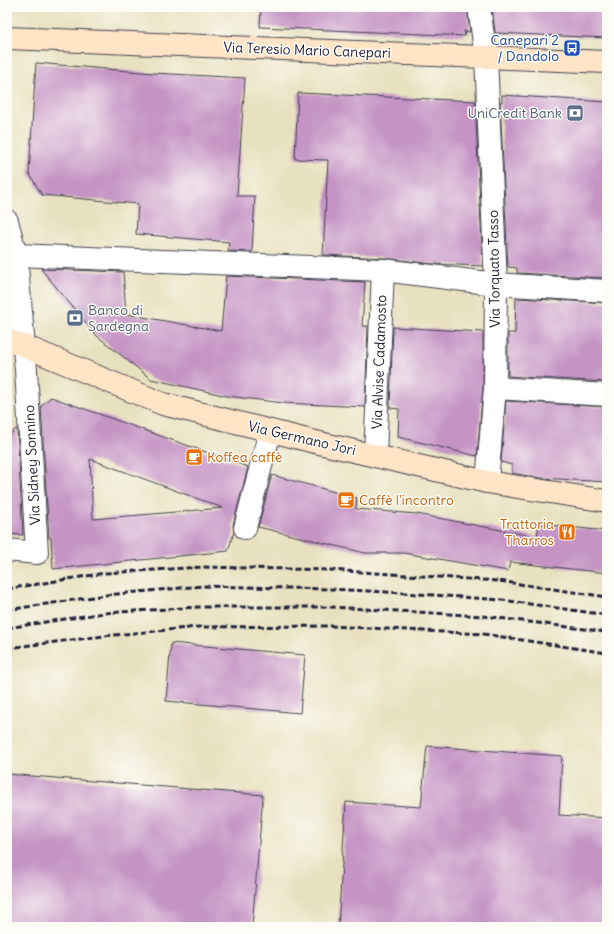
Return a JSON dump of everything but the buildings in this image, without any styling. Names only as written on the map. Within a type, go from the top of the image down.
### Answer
[{"type":"main road","name":"Via Teresio Mario Canepari","points":[[7,38],[607,62]]},
{"type":"main road","name":"Via Germano Jori","points":[[15,343],[163,404],[270,431],[488,482],[607,501]]},
{"type":"street","name":"Via Torquato Tasso","points":[[479,7],[486,57],[496,284],[495,388],[488,482]]},
{"type":"street","points":[[7,221],[16,255],[15,343]]},
{"type":"street","points":[[16,255],[382,270],[496,284],[607,291]]},
{"type":"street","name":"Via Alvise Cadamosto","points":[[375,455],[382,270]]},
{"type":"street","name":"Via Sidney Sonnino","points":[[7,550],[37,553],[15,343]]},
{"type":"street","points":[[495,388],[607,395]]},
{"type":"street","points":[[245,528],[270,431]]},
{"type":"railway","points":[[7,589],[105,573],[203,567],[330,570],[499,581],[607,597]]},
{"type":"railway","points":[[7,610],[106,595],[202,586],[331,589],[405,593],[502,600],[607,615]]},
{"type":"railway","points":[[7,628],[104,613],[199,607],[331,607],[483,616],[607,632]]},
{"type":"railway","points":[[7,648],[104,636],[198,627],[330,626],[483,634],[607,653]]},
{"type":"place","name":"Canepari 2 / Dandolo","points":[[572,48]]},
{"type":"place","name":"UniCredit Bank","points":[[575,113]]},
{"type":"place","name":"Banco di Sardegna","points":[[75,318]]},
{"type":"place","name":"Koffea caffè","points":[[194,457]]},
{"type":"place","name":"Caffè l'incontro","points":[[346,500]]},
{"type":"place","name":"Trattoria Tharros","points":[[567,532]]}]
